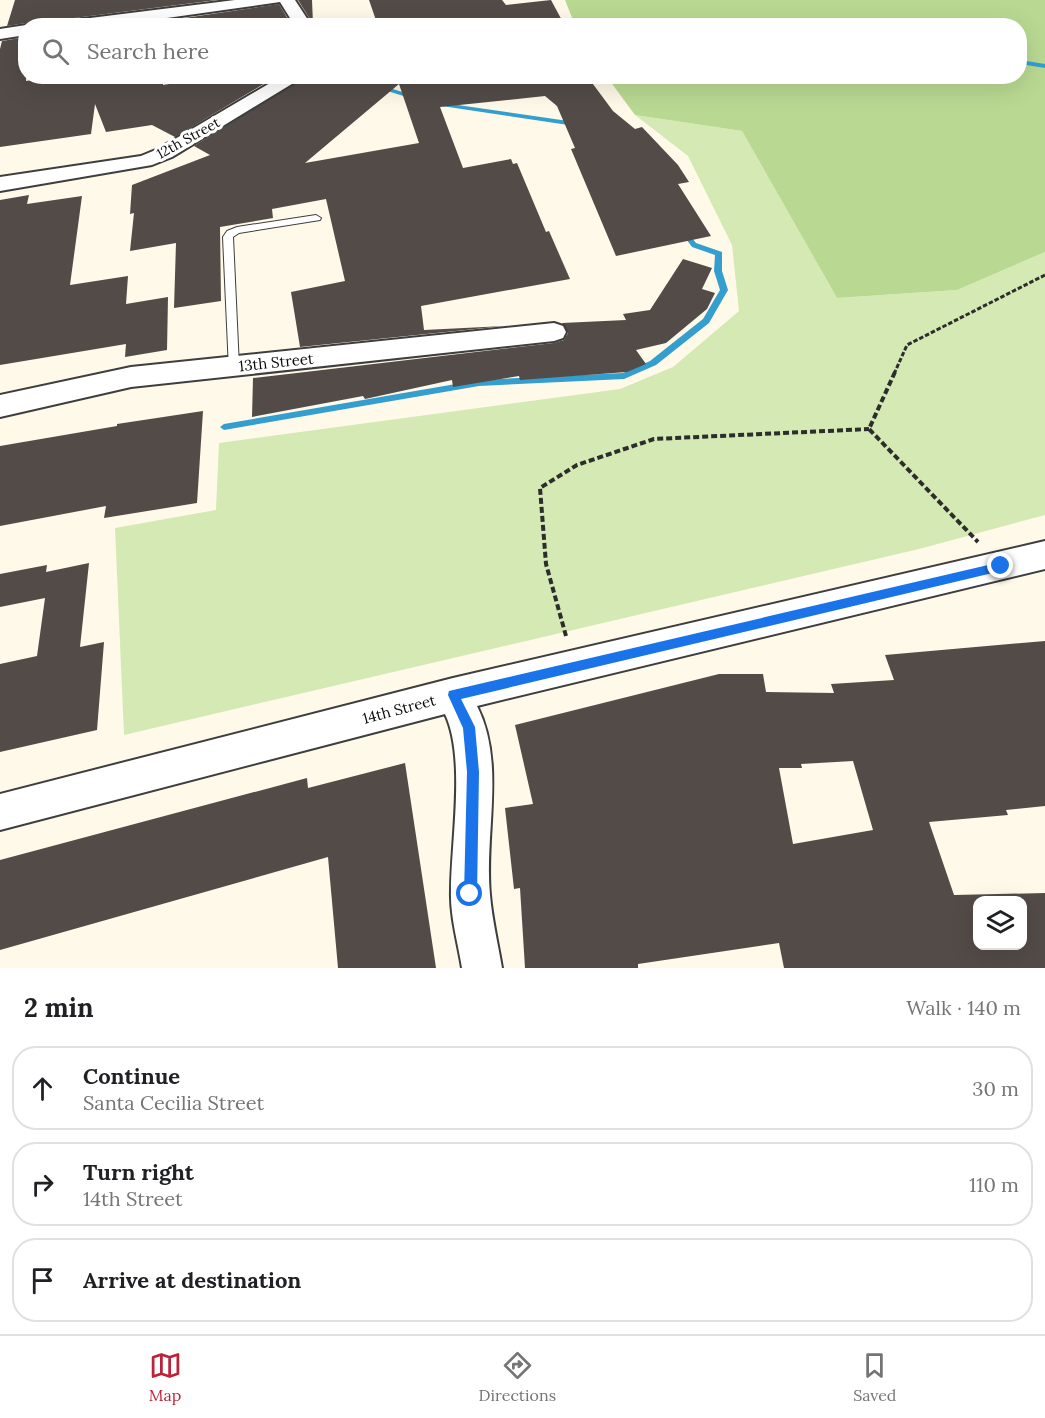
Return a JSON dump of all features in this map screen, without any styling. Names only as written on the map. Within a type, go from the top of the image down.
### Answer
[{"type":"street","points":[[117,18],[180,8],[274,0]]},
{"type":"street","points":[[287,0],[299,18]]},
{"type":"street","points":[[0,34],[18,31]]},
{"type":"street","name":"12th Street","points":[[0,184],[145,161],[165,153],[282,84]]},
{"type":"street","name":"13th Street","points":[[0,406],[131,377],[554,332]]},
{"type":"street","name":"14th Street","points":[[0,812],[453,695],[1045,555]]},
{"type":"street","points":[[453,695],[469,727],[473,772],[470,894],[482,968]]},
{"type":"lane","points":[[233,367],[228,237],[237,230],[316,218]]},
{"type":"path","points":[[869,429],[907,345],[1045,275]]},
{"type":"path","points":[[575,666],[546,564],[540,488],[577,465],[654,440],[869,429],[1001,566]]},
{"type":"green space","points":[[565,0],[1045,0],[1045,252],[957,290],[837,298],[742,131],[635,115],[612,84],[1027,84],[1027,18],[572,18]]},
{"type":"green space","points":[[635,115],[742,131],[837,298],[957,290],[1045,252],[1045,515],[919,549],[124,735],[115,528],[216,510],[219,443],[620,389],[673,367],[739,311],[732,245],[688,156]]},
{"type":"building","points":[[15,0],[217,0],[74,18],[18,18],[18,24],[7,26]]},
{"type":"building","points":[[298,0],[312,0],[313,18],[309,18]]},
{"type":"building","points":[[369,0],[502,0],[506,5],[551,0],[561,18],[375,18]]},
{"type":"building","points":[[279,4],[287,18],[184,18]]},
{"type":"building","points":[[18,38],[18,84],[264,84],[175,137],[152,125],[106,132],[95,104],[91,134],[0,147],[0,49],[2,41]]},
{"type":"building","points":[[294,84],[399,84],[593,84],[613,111],[635,129],[642,127],[678,165],[689,182],[678,184],[711,236],[616,256],[571,149],[575,148],[557,106],[545,96],[440,107],[463,168],[511,159],[513,164],[517,163],[546,232],[549,231],[570,279],[421,306],[424,330],[504,326],[300,347],[291,292],[345,281],[326,199],[272,209],[273,218],[220,227],[221,301],[174,308],[176,243],[130,251],[134,213],[130,214],[132,185],[210,155],[194,146]],"holes":[[[399,84],[419,143],[305,163]]]},
{"type":"building","points":[[29,195],[27,204],[82,196],[70,285],[128,276],[126,304],[168,297],[167,350],[125,357],[126,344],[0,365],[0,200]]},
{"type":"building","points":[[683,259],[712,268],[702,289],[715,293],[707,309],[666,343],[636,350],[646,364],[627,372],[520,380],[519,376],[453,387],[452,380],[365,399],[363,396],[252,417],[253,378],[554,343],[564,340],[568,333],[562,323],[626,320],[623,314],[650,310]]},
{"type":"building","points":[[203,411],[197,503],[104,518],[106,506],[0,526],[0,446],[117,426],[117,424]]},
{"type":"building","points":[[89,563],[80,647],[104,642],[97,730],[0,752],[0,664],[37,656],[45,598],[0,607],[0,574],[47,565],[46,572]]},
{"type":"building","points":[[1045,641],[1045,806],[1006,810],[1008,815],[929,822],[954,895],[1045,893],[1045,968],[784,968],[779,943],[638,964],[638,968],[525,968],[520,888],[514,889],[505,808],[533,804],[515,725],[719,674],[763,674],[766,692],[834,693],[831,684],[894,680],[885,655]],"holes":[[[853,761],[873,830],[793,844],[779,768],[802,768],[801,764]]]},
{"type":"building","points":[[405,763],[436,968],[338,968],[328,857],[0,950],[0,860],[307,778],[308,788]]},
{"type":"waterway","points":[[1027,63],[1045,66]]},
{"type":"waterway","points":[[380,87],[413,97]]},
{"type":"waterway","points":[[437,104],[575,124]]},
{"type":"waterway","points":[[224,427],[479,383],[624,376],[653,363],[706,321],[724,290],[718,271],[719,254],[694,245],[684,232]]},
{"type":"route","points":[[470,894],[473,772],[469,727],[453,695],[1001,566]]}]
